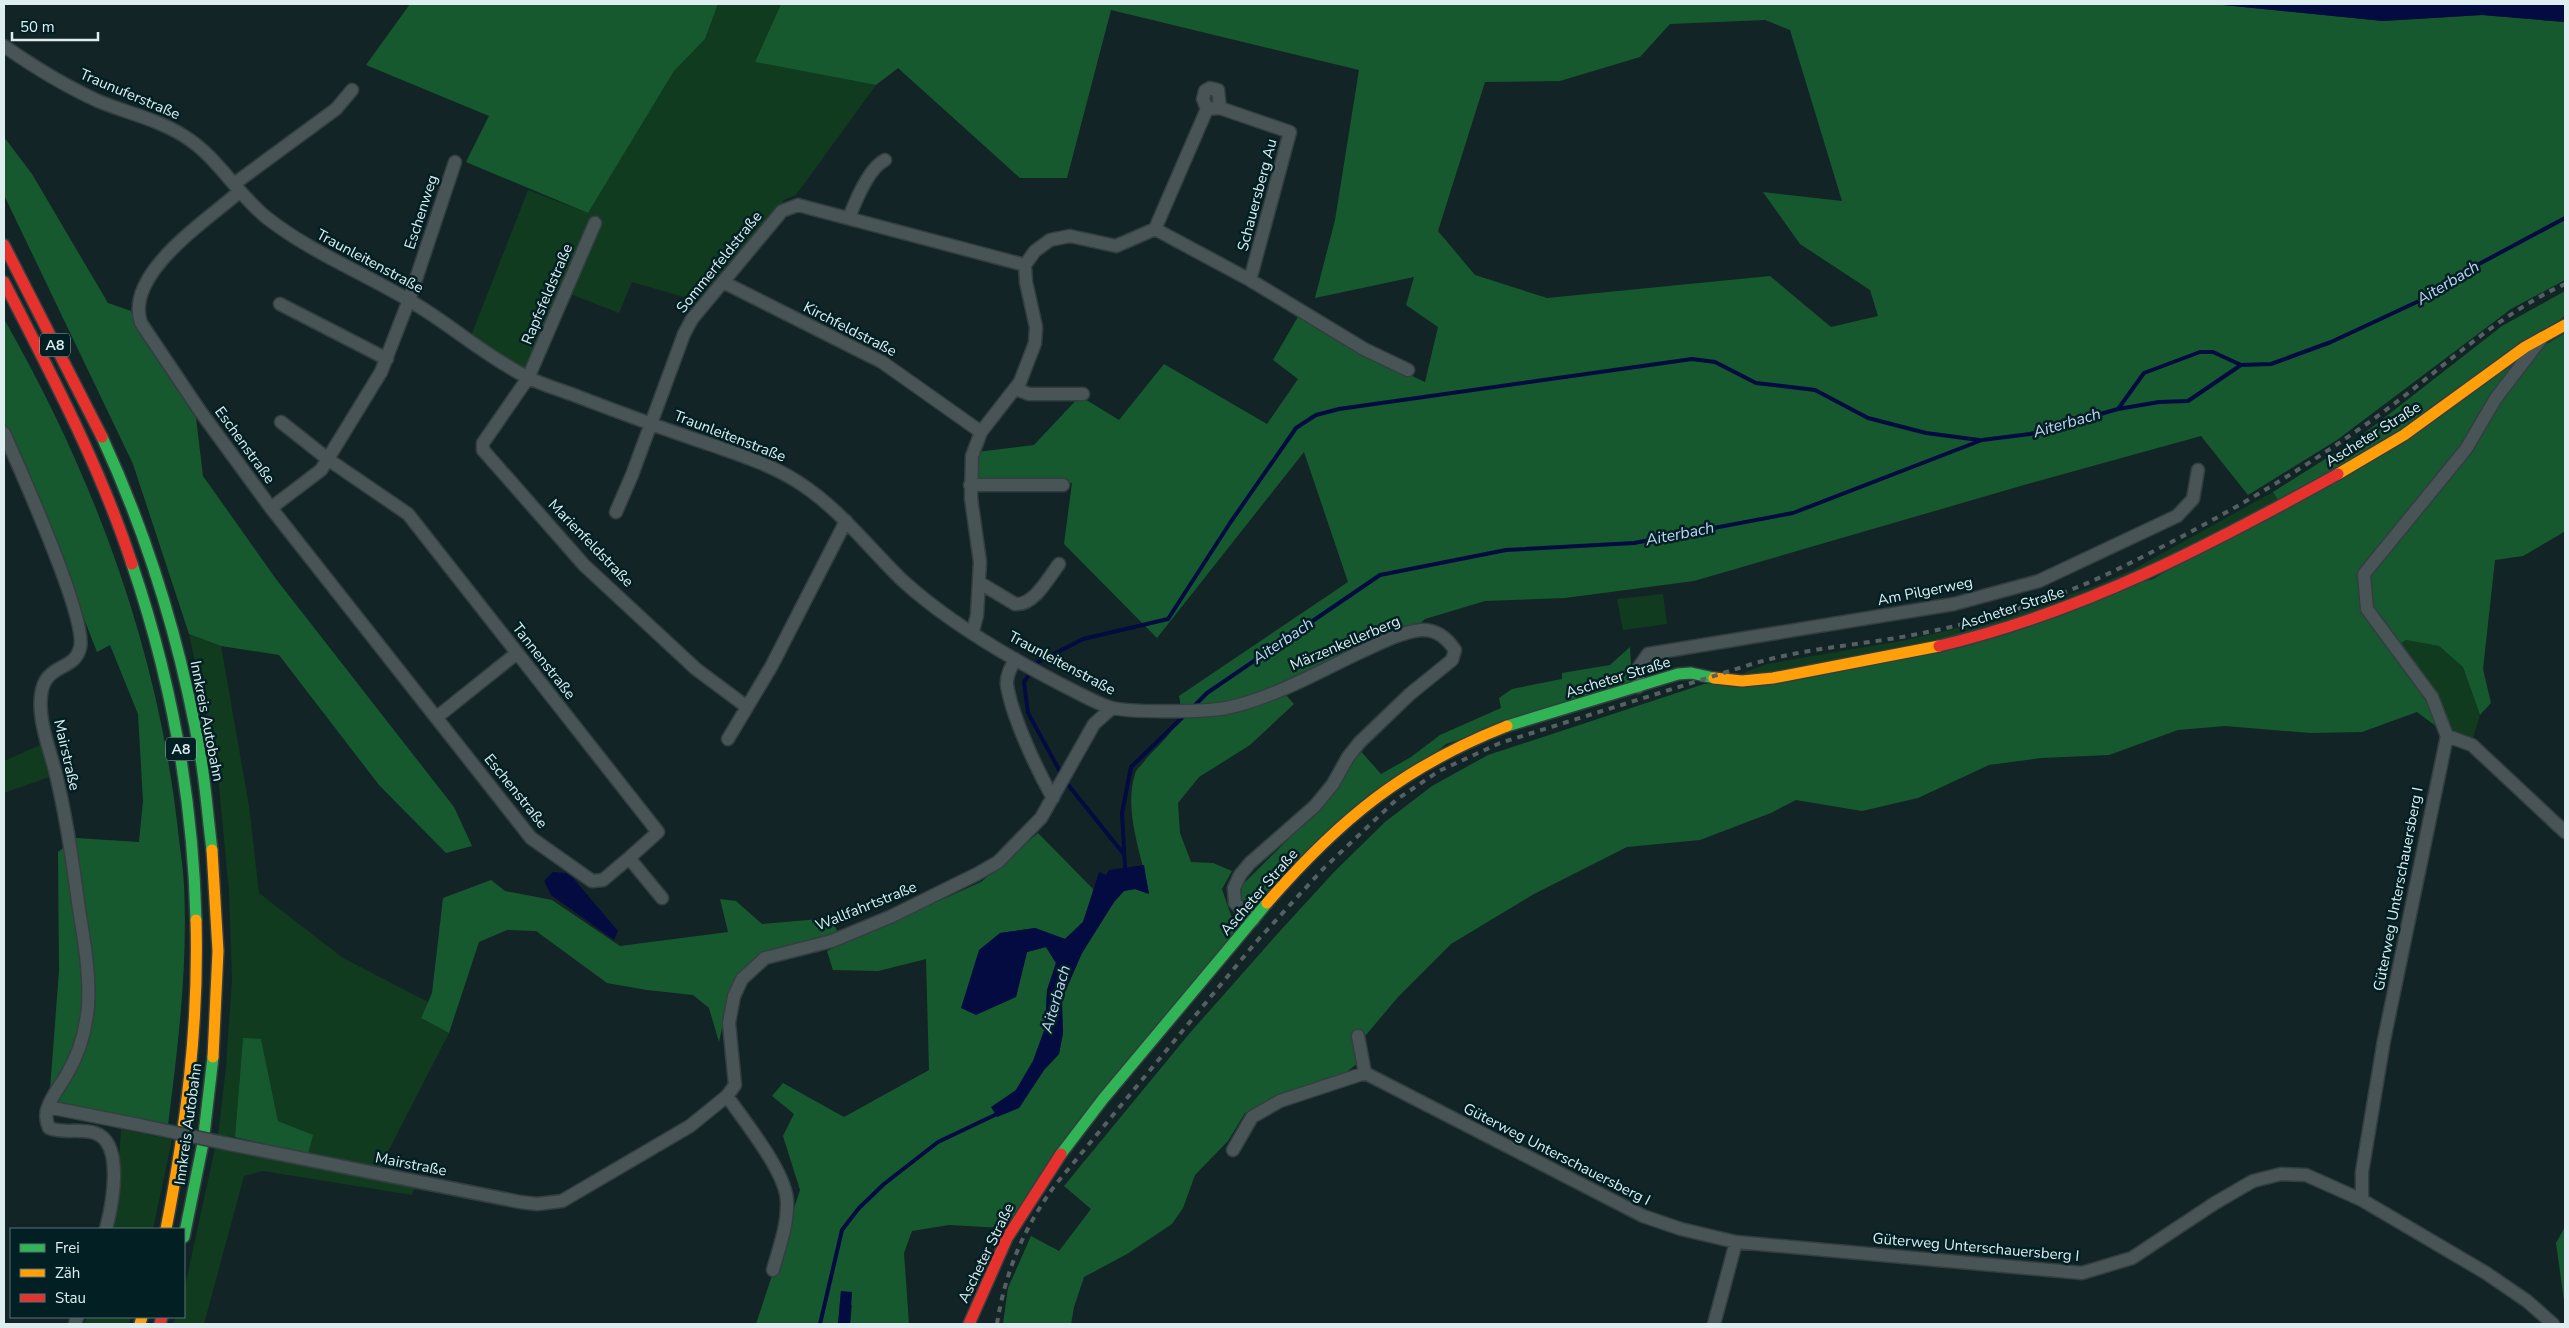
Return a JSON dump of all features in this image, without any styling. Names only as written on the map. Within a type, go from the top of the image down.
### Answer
[{"type":"main road","name":"Innkreis Autobahn","points":[[4,245],[102,436],[126,493],[169,616],[198,742],[214,861],[216,999],[204,1132],[185,1232]]},
{"type":"main road","name":"Innkreis Autobahn","points":[[4,282],[84,444],[122,533],[153,627],[178,731],[193,835],[199,976],[195,1049],[187,1120],[166,1228]]},
{"type":"main road","name":"Ascheter Straße","points":[[968,1324],[1010,1232],[1032,1196],[1088,1120],[1253,920],[1302,864],[1352,815],[1413,771],[1482,736],[1690,672],[1739,681],[1791,675],[1946,645],[2059,610],[2135,580],[2194,552],[2364,461],[2426,419],[2517,351],[2546,333],[2565,325]]},
{"type":"street","name":"Traunuferstraße","points":[[4,46],[37,69],[99,101],[159,123],[180,134],[210,157],[237,188]]},
{"type":"street","name":"Eschenstraße","points":[[352,90],[336,109],[237,188],[173,249],[150,274],[137,311],[150,340],[271,508],[531,838],[592,881],[603,880],[629,858]]},
{"type":"street","name":"Schauersberg Au","points":[[1250,280],[1290,132],[1213,108],[1155,229],[1250,280],[1364,349],[1408,370]]},
{"type":"street","points":[[849,218],[854,204],[878,164],[885,160]]},
{"type":"street","name":"Eschenweg","points":[[409,300],[455,162]]},
{"type":"street","name":"Traunleitenstraße","points":[[237,188],[265,216],[304,244],[409,300],[440,319],[482,352],[528,378],[650,424],[752,459],[776,470],[818,496],[846,521],[903,580],[939,609],[1041,674],[1112,708],[1205,710]]},
{"type":"street","name":"Sommerfeldstraße","points":[[616,512],[684,334],[692,319],[782,211],[798,205],[1025,265]]},
{"type":"street","name":"Rapfsfeldstraße","points":[[528,378],[595,222]]},
{"type":"street","points":[[972,631],[976,624],[980,584],[979,544],[970,485],[972,456],[981,432],[1016,389],[1030,357],[1036,335],[1025,265],[1035,251],[1050,240],[1070,236],[1116,246],[1155,229]]},
{"type":"street","name":"Kirchfeldstraße","points":[[722,282],[882,362],[981,432]]},
{"type":"street","points":[[271,508],[321,470],[328,460],[387,359],[409,300]]},
{"type":"street","points":[[280,304],[387,359]]},
{"type":"street","points":[[2546,333],[2496,398],[2466,449],[2364,574],[2367,609],[2432,697],[2447,736],[2472,745],[2565,832]]},
{"type":"street","name":"Marienfeldstraße","points":[[528,378],[483,443],[483,450],[584,565],[696,669],[748,707]]},
{"type":"street","points":[[1016,389],[1029,394],[1083,394]]},
{"type":"street","name":"Tannenstraße","points":[[281,422],[328,460],[408,514],[658,832],[629,858]]},
{"type":"street","name":"Mairstraße","points":[[4,433],[48,538],[82,632],[81,647],[77,657],[52,672],[41,689],[41,713],[45,740],[57,777],[72,860],[84,944],[88,1006],[83,1038],[69,1072],[48,1107],[537,1204],[562,1201],[648,1152],[690,1126],[727,1096],[735,1085]]},
{"type":"street","name":"Am Pilgerweg","points":[[1638,687],[1638,667],[1648,654],[1954,604],[2040,581],[2177,516],[2193,499],[2198,470]]},
{"type":"street","points":[[970,485],[1063,485]]},
{"type":"street","points":[[728,739],[771,667],[846,521]]},
{"type":"street","points":[[980,584],[1015,604],[1020,604],[1035,594],[1059,564]]},
{"type":"street","name":"Märzenkellerberg","points":[[1205,710],[1225,708],[1259,698],[1392,638],[1422,630],[1434,632],[1447,638],[1455,650],[1452,660],[1410,694],[1360,742],[1348,757],[1333,784],[1315,806],[1250,863],[1240,875],[1234,888],[1235,903],[1253,920]]},
{"type":"street","points":[[437,718],[517,653]]},
{"type":"street","points":[[1019,661],[1008,674],[1007,684],[1019,723],[1055,794]]},
{"type":"street","name":"Wallfahrtstraße","points":[[735,1085],[729,1039],[729,1023],[734,996],[742,979],[765,958],[840,937],[892,916],[978,874],[998,862],[1041,818],[1094,724],[1112,708]]},
{"type":"street","name":"Güterweg Unterschauersberg I","points":[[2362,1200],[2362,1172],[2384,1040],[2447,736]]},
{"type":"street","points":[[629,858],[662,898]]},
{"type":"street","points":[[1233,1150],[1252,1117],[1280,1101],[1368,1075],[1358,1036]]},
{"type":"street","name":"Güterweg Unterschauersberg I","points":[[1368,1075],[1643,1216],[1681,1230],[1736,1242],[2082,1273],[2132,1258],[2215,1203],[2253,1181],[2281,1174],[2306,1175],[2362,1200],[2486,1273],[2527,1301],[2554,1324]]},
{"type":"street","points":[[727,1096],[781,1177],[788,1200],[786,1223],[773,1270]]},
{"type":"street","points":[[48,1107],[46,1120],[49,1128],[62,1133],[94,1133],[103,1137],[109,1145],[114,1181],[106,1228]]},
{"type":"street","points":[[1714,1324],[1736,1242]]},
{"type":"green space","points":[[410,4],[718,4],[705,39],[674,71],[588,213],[466,162],[489,116],[366,65]]},
{"type":"green space","points":[[718,4],[781,4],[755,62],[876,85],[796,195],[784,200],[698,301],[632,282],[619,313],[568,293],[529,373],[471,336],[528,190],[588,213],[674,71],[705,39]]},
{"type":"green space","points":[[781,4],[2213,4],[2383,21],[2482,15],[2565,22],[2565,280],[2511,309],[2337,440],[2248,495],[2201,436],[2024,485],[1694,581],[1565,598],[1485,601],[1425,619],[1415,628],[1279,687],[1294,704],[1250,745],[1199,777],[1178,803],[1180,833],[1191,862],[1213,863],[1232,871],[1222,889],[1236,930],[1004,1228],[949,1225],[912,1231],[904,1253],[909,1324],[850,1324],[852,1306],[841,1291],[838,1324],[756,1324],[800,1190],[783,1136],[794,1114],[772,1096],[783,1083],[844,1117],[929,1070],[926,959],[878,971],[833,970],[827,951],[981,882],[1038,833],[1094,890],[1083,922],[1065,939],[1035,928],[1000,933],[1016,997],[1027,952],[1046,947],[1056,963],[1047,990],[1045,1028],[1033,1061],[1016,1090],[1019,1108],[1044,1070],[1059,1054],[1063,1033],[1061,999],[1082,953],[1114,902],[1124,891],[1135,889],[1149,894],[1135,835],[1131,804],[1132,789],[1137,770],[1172,731],[1179,715],[1179,696],[1348,582],[1304,452],[1157,638],[1064,544],[1072,483],[979,479],[977,452],[1034,445],[1080,396],[1119,420],[1164,364],[1267,424],[1298,379],[1273,360],[1299,315],[1361,352],[1425,382],[1438,327],[1406,305],[1414,277],[1315,298],[1335,220],[1359,70],[1111,10],[1067,178],[1020,178],[898,68],[876,85],[755,62]],"holes":[[[1765,20],[1790,30],[1842,201],[1763,192],[1800,244],[1870,290],[1878,316],[1831,327],[1770,276],[1547,298],[1475,275],[1438,231],[1485,82],[1560,81],[1640,57],[1670,24]]]},
{"type":"green space","points":[[4,137],[32,174],[108,303],[131,311],[146,343],[196,418],[203,476],[276,579],[454,807],[472,846],[446,853],[379,785],[279,655],[221,646],[189,634],[133,464],[4,195]]},
{"type":"green space","points":[[2565,291],[2565,316],[2376,447],[2278,500],[2273,492],[2357,439],[2502,326]]},
{"type":"green space","points":[[4,319],[66,438],[92,500],[116,562],[154,690],[167,755],[177,822],[183,869],[185,915],[181,1006],[168,1125],[49,1103],[59,971],[58,852],[76,838],[139,842],[143,801],[138,714],[110,645],[97,652],[21,457],[4,423]]},
{"type":"green space","points":[[2565,333],[2565,528],[2564,532],[2523,556],[2495,560],[2483,669],[2491,703],[2480,715],[2463,667],[2439,646],[2406,640],[2397,646],[2423,693],[2437,727],[2417,712],[2362,732],[2311,733],[2225,726],[2178,730],[2109,755],[2041,758],[1989,765],[1918,798],[1862,811],[1796,800],[1771,813],[1700,840],[1627,847],[1534,894],[1451,944],[1398,997],[1366,1035],[1354,1037],[1358,1063],[1339,1078],[1301,1088],[1245,1113],[1228,1141],[1195,1175],[1183,1208],[1172,1224],[1127,1254],[1084,1277],[1074,1307],[1071,1324],[1003,1324],[1008,1288],[1031,1236],[1059,1251],[1091,1209],[1064,1186],[1189,1034],[1335,871],[1385,822],[1432,786],[1488,755],[1704,684],[1792,681],[2153,579]]},
{"type":"green space","points":[[2273,492],[2278,500],[2174,555],[2041,610],[1955,636],[1762,674],[1743,673],[1767,664],[1906,640],[2002,618],[2100,584],[2134,569]]},
{"type":"green space","points":[[1663,594],[1667,624],[1623,630],[1617,599]]},
{"type":"green space","points":[[189,634],[221,646],[249,806],[259,893],[343,958],[428,1002],[421,1018],[449,1033],[379,1169],[308,1154],[312,1135],[278,1121],[261,1039],[243,1039],[235,1137],[218,1135],[226,1067],[232,979],[229,892],[217,765]]},
{"type":"green space","points":[[2406,640],[2439,646],[2463,667],[2480,715],[2472,741],[2450,731],[2397,646]]},
{"type":"green space","points":[[1630,647],[1632,681],[1446,744],[1254,902],[1242,900],[1241,886],[1328,800],[1344,779],[1359,749],[1381,774],[1411,757],[1440,735],[1501,708],[1499,698],[1512,689],[1562,679],[1562,673],[1610,665]]},
{"type":"green space","points":[[40,745],[49,777],[4,793],[4,761]]},
{"type":"green space","points":[[491,880],[505,891],[552,900],[620,946],[728,932],[720,899],[736,901],[762,924],[831,918],[838,933],[777,950],[729,994],[719,1042],[709,1008],[693,995],[607,983],[536,931],[507,930],[479,942],[449,1033],[421,1018],[432,993],[443,898]]},
{"type":"green space","points":[[243,1038],[261,1039],[278,1121],[313,1135],[308,1154],[235,1137]]},
{"type":"green space","points":[[121,1129],[172,1140],[153,1228],[110,1228],[117,1191]]},
{"type":"green space","points":[[215,1148],[415,1187],[412,1195],[263,1171],[244,1176],[204,1324],[173,1324],[176,1318],[185,1318],[185,1286]]},
{"type":"green space","points":[[2565,1227],[2565,1308],[2556,1243]]},
{"type":"green space","points":[[87,1318],[131,1318],[129,1324],[84,1324]]},
{"type":"water","points":[[2213,4],[2565,4],[2565,22],[2482,15],[2383,21]]},
{"type":"water","points":[[1144,865],[1149,894],[1135,889],[1124,891],[1114,902],[1082,953],[1062,999],[1063,1033],[1059,1054],[1044,1070],[1019,1108],[997,1117],[991,1107],[1016,1090],[1033,1061],[1045,1028],[1047,990],[1056,963],[1046,947],[1027,952],[1016,997],[976,1015],[961,1008],[979,950],[1000,933],[1035,928],[1065,939],[1083,922],[1099,872],[1106,875],[1109,870]]},
{"type":"water","points":[[553,872],[566,873],[573,878],[618,931],[614,940],[551,895],[544,881]]},
{"type":"water","points":[[841,1291],[852,1292],[850,1324],[838,1324]]},
{"type":"waterway","name":"Aiterbach","points":[[1193,707],[1207,693],[1380,575],[1506,550],[1634,543],[1793,513],[1982,440],[2030,434],[2118,409],[2159,402],[2188,401],[2241,365],[2271,364],[2331,342],[2434,294],[2479,264],[2565,218]]},
{"type":"waterway","name":"Aiterbach","points":[[2118,409],[2144,373],[2200,352],[2213,352],[2241,365]]},
{"type":"waterway","points":[[1062,775],[1028,713],[1024,682],[1038,662],[1083,639],[1168,619],[1230,523],[1296,428],[1316,415],[1339,409],[1692,359],[1715,362],[1756,383],[1815,390],[1868,418],[1926,433],[1979,440]]},
{"type":"waterway","name":"Aiterbach","points":[[1123,872],[1125,868],[1122,813],[1131,767],[1186,714]]},
{"type":"waterway","points":[[1065,781],[1123,853]]},
{"type":"waterway","name":"Aiterbach","points":[[820,1324],[842,1230],[859,1208],[884,1184],[938,1142],[999,1113]]},
{"type":"railway","points":[[997,1324],[1005,1286],[1025,1233],[1056,1184],[1256,942],[1323,869],[1396,800],[1439,771],[1500,743],[1769,659],[1953,627],[2037,602],[2092,581],[2185,535],[2252,498],[2317,458],[2402,398],[2491,328],[2539,297],[2565,284]]},
{"type":"traffic: fast","points":[[102,437],[135,515],[174,636],[201,759],[212,850]]},
{"type":"traffic: fast","points":[[132,564],[158,651],[178,739],[190,829],[196,920]]},
{"type":"traffic: fast","points":[[1507,726],[1678,674],[1691,673],[1714,678]]},
{"type":"traffic: fast","points":[[1061,1154],[1103,1099],[1267,903]]},
{"type":"traffic: fast","points":[[185,1232],[203,1143],[213,1057]]},
{"type":"traffic: slow","points":[[2338,474],[2404,435],[2525,347],[2565,325]]},
{"type":"traffic: slow","points":[[1714,678],[1742,681],[1773,678],[1939,646]]},
{"type":"traffic: slow","points":[[1267,903],[1321,846],[1375,798],[1436,759],[1507,726]]},
{"type":"traffic: slow","points":[[212,850],[218,951],[213,1057]]},
{"type":"traffic: slow","points":[[166,1228],[180,1152],[190,1075],[195,998],[196,920]]},
{"type":"traffic: slow","points":[[140,1324],[142,1318]]},
{"type":"traffic: jam","points":[[4,245],[102,437]]},
{"type":"traffic: jam","points":[[4,282],[90,456],[132,564]]},
{"type":"traffic: jam","points":[[1939,646],[1992,632],[2044,615],[2144,574],[2242,526],[2338,474]]},
{"type":"traffic: jam","points":[[969,1324],[1007,1238],[1061,1154]]},
{"type":"traffic: jam","points":[[160,1324],[162,1318]]}]
